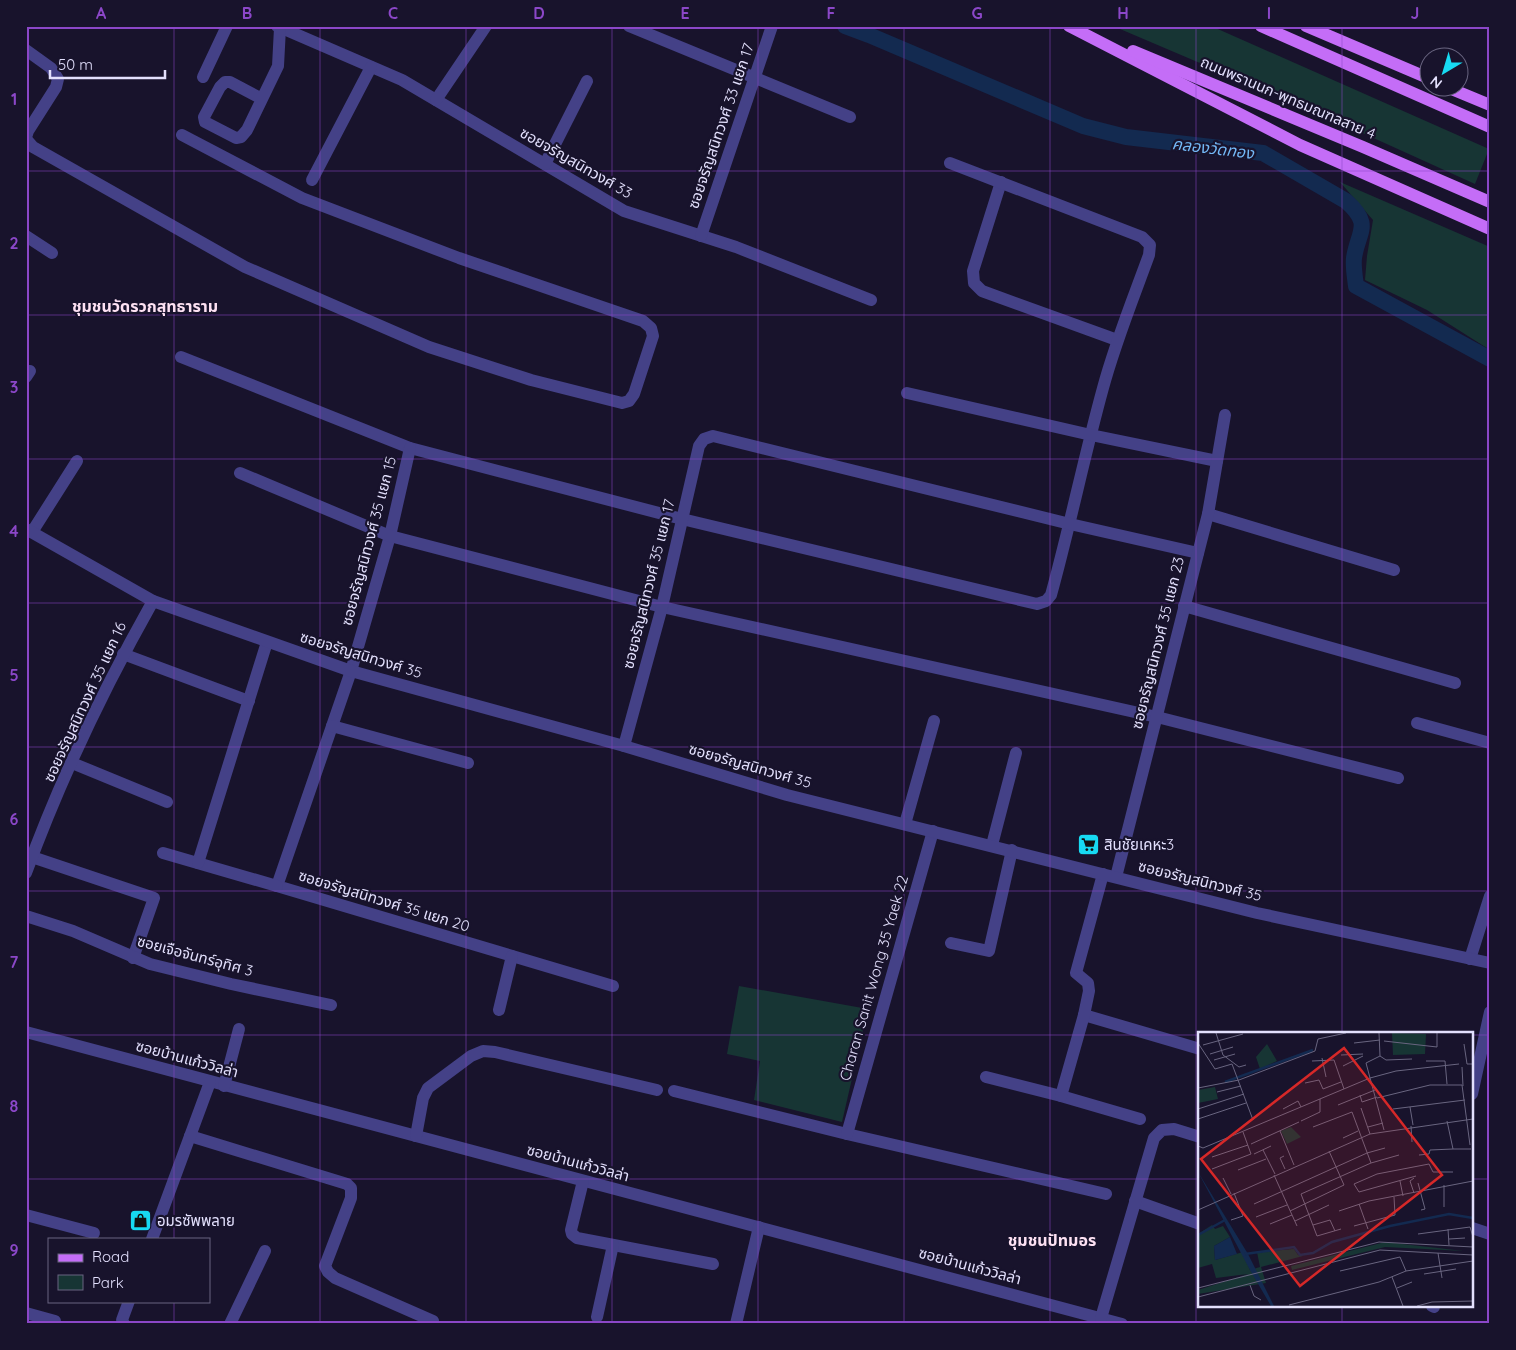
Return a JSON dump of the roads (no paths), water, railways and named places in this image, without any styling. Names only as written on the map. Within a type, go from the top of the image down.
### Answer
[{"type":"main road","name":"ถนนพรานนก-พุทธมณฑลสาย 4","points":[[1071,26],[1363,147],[1490,202]]},
{"type":"main road","points":[[1071,26],[1292,141],[1490,229]]},
{"type":"main road","points":[[1261,26],[1490,127]]},
{"type":"main road","points":[[1306,26],[1418,74]]},
{"type":"main road","points":[[1468,96],[1490,105]]},
{"type":"street","points":[[203,77],[227,26]]},
{"type":"street","points":[[436,100],[486,26]]},
{"type":"street","points":[[629,26],[850,117]]},
{"type":"street","name":"ซอยจรัญสนิทวงศ์ 33 แยก 17","points":[[701,236],[772,26]]},
{"type":"street","points":[[262,99],[230,82],[225,82],[220,87],[204,117],[205,122],[236,138],[241,137],[247,130],[278,66],[279,27]]},
{"type":"street","name":"ซอยจรัญสนิทวงศ์ 33","points":[[279,27],[402,80],[624,211],[736,247],[871,300]]},
{"type":"street","points":[[26,50],[51,68],[58,78],[56,86],[28,131],[26,138],[33,147],[245,268],[429,347],[531,380],[622,403],[630,401],[653,336],[651,328],[643,321],[459,258],[302,198],[182,135]]},
{"type":"street","points":[[312,180],[371,67]]},
{"type":"street","points":[[545,164],[588,82]]},
{"type":"street","points":[[182,357],[410,448],[682,519],[1037,604],[1046,601],[1051,595],[1103,388],[1117,340],[1149,255],[1150,245],[1142,237],[950,163]]},
{"type":"street","points":[[1001,182],[973,271],[974,283],[982,291],[1117,340]]},
{"type":"street","points":[[26,236],[52,253]]},
{"type":"street","points":[[907,393],[1091,435],[1217,461]]},
{"type":"street","name":"ซอยจรัญสนิทวงศ์ 35 แยก 23","points":[[1084,1015],[1089,987],[1088,983],[1076,973],[1110,876],[1157,717],[1208,514],[1225,415]]},
{"type":"street","name":"ซอยจรัญสนิทวงศ์ 35 แยก 17","points":[[624,746],[662,607],[699,446],[704,439],[712,436],[1070,524]]},
{"type":"street","name":"ซอยจรัญสนิทวงศ์ 35 แยก 15","points":[[351,671],[390,536],[410,448]]},
{"type":"street","points":[[29,531],[77,461]]},
{"type":"street","points":[[240,473],[390,536],[662,607],[1157,717],[1398,778]]},
{"type":"street","points":[[1208,514],[1394,570]]},
{"type":"street","points":[[1070,524],[1198,553]]},
{"type":"street","name":"ซอยจรัญสนิทวงศ์ 35","points":[[29,531],[153,601],[351,671],[624,746],[788,794],[904,824],[1257,913],[1490,963]]},
{"type":"street","name":"ซอยจรัญสนิทวงศ์ 35 แยก 16","points":[[26,874],[32,849],[72,763],[123,654],[153,601]]},
{"type":"street","points":[[1184,606],[1455,683]]},
{"type":"street","points":[[198,864],[267,642]]},
{"type":"street","points":[[123,654],[249,701]]},
{"type":"street","name":"ซอยจรัญสนิทวงศ์ 35 แยก 20","points":[[351,671],[277,886],[613,986]]},
{"type":"street","points":[[904,824],[934,721]]},
{"type":"street","points":[[1417,723],[1490,744]]},
{"type":"street","points":[[332,726],[468,763]]},
{"type":"street","points":[[992,845],[1016,753]]},
{"type":"street","points":[[72,763],[167,802]]},
{"type":"street","name":"Charan Sanit Wong 35 Yaek 22","points":[[847,1134],[933,830]]},
{"type":"street","points":[[32,849],[154,898],[133,958]]},
{"type":"street","points":[[952,944],[989,951],[1012,850]]},
{"type":"street","points":[[163,853],[277,886]]},
{"type":"street","points":[[1470,959],[1490,896]]},
{"type":"street","name":"ซอยเจือจันทร์อุทิศ 3","points":[[26,916],[72,931],[150,964],[231,984],[331,1005]]},
{"type":"street","points":[[499,1010],[512,956]]},
{"type":"street","points":[[1474,1085],[1490,1012]]},
{"type":"street","points":[[1060,1096],[1084,1015],[1198,1048]]},
{"type":"street","points":[[224,1086],[239,1029]]},
{"type":"street","name":"ซอยบ้านแก้ววิลล่า","points":[[26,1032],[1122,1324]]},
{"type":"street","points":[[416,1136],[423,1098],[428,1088],[470,1056],[482,1051],[495,1052],[657,1090]]},
{"type":"street","points":[[986,1078],[1060,1096],[1140,1119]]},
{"type":"street","points":[[152,1238],[210,1082]]},
{"type":"street","points":[[674,1091],[847,1134],[1106,1194]]},
{"type":"street","points":[[1101,1318],[1154,1138],[1162,1130],[1174,1129],[1198,1136]]},
{"type":"street","points":[[190,1136],[347,1184],[351,1188],[351,1198],[325,1266],[328,1272],[335,1278],[434,1321]]},
{"type":"street","points":[[583,1181],[571,1230],[572,1234],[577,1238],[713,1264]]},
{"type":"street","points":[[1135,1201],[1198,1223]]},
{"type":"street","points":[[26,1215],[94,1233]]},
{"type":"street","points":[[736,1324],[759,1227]]},
{"type":"street","points":[[1474,1229],[1490,1234]]},
{"type":"street","points":[[597,1317],[613,1245]]},
{"type":"street","points":[[230,1324],[265,1251]]},
{"type":"street","points":[[124,1324],[122,1320],[129,1302]]},
{"type":"street","points":[[26,1313],[55,1321]]},
{"type":"waterway","name":"คลองวัดทอง","points":[[845,26],[1083,126],[1126,137],[1263,153],[1346,201],[1359,216],[1362,228],[1354,261],[1356,286],[1490,359]]},
{"type":"place","name":"สินชัยเคหะ3","points":[[1088,845]]},
{"type":"place","name":"อมรซัพพลาย","points":[[141,1221]]},
{"type":"district","name":"ชุมชนวัดรวกสุทธาราม","points":[[145,306]]},
{"type":"district","name":"ชุมชนปัทมอร","points":[[1052,1240]]}]
